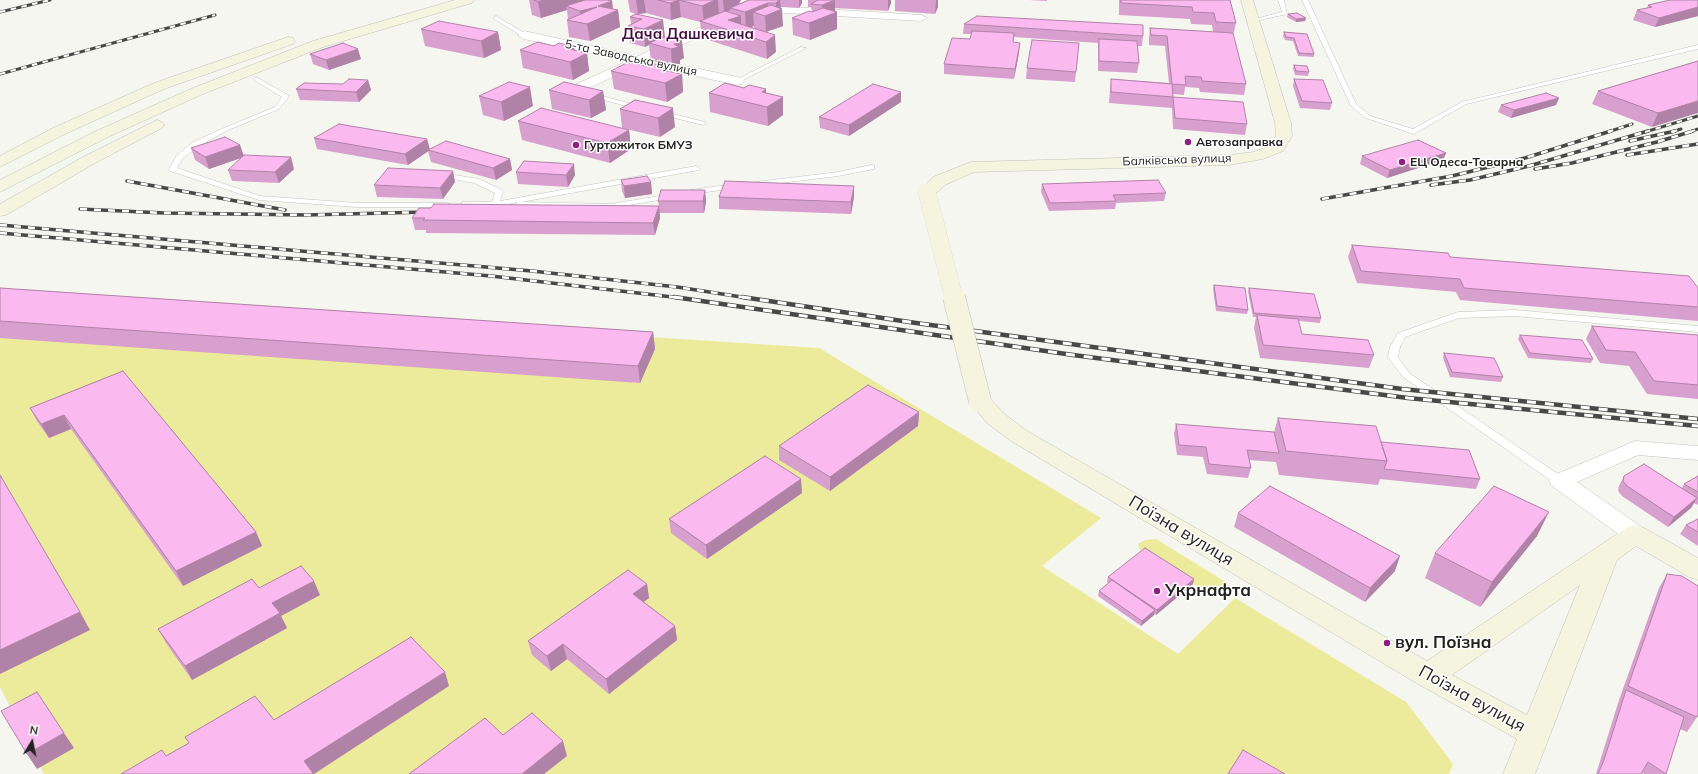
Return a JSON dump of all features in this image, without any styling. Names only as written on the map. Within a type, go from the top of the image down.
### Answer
[{"type":"street","points":[[0,162],[112,107],[212,67],[302,36],[431,5],[468,0]]},
{"type":"street","name":"Балківська вулиця","points":[[980,401],[927,192],[939,181],[953,174],[971,168],[997,165],[1229,160],[1257,156],[1277,148],[1284,136],[1283,123],[1247,0]]},
{"type":"street","points":[[556,99],[753,4],[921,18]]},
{"type":"street","points":[[0,211],[130,138],[212,98],[431,5]]},
{"type":"street","points":[[0,187],[102,134],[198,91],[318,44],[431,5]]},
{"type":"street","name":"5-та Заводська вулиця","points":[[524,35],[737,81]]},
{"type":"street","name":"Поїзна вулиця","points":[[980,401],[995,418],[1019,436],[1428,676],[1535,734]]},
{"type":"street","points":[[1560,481],[1635,448],[1698,453]]},
{"type":"street","points":[[1560,481],[1635,534],[1698,570]]},
{"type":"street","points":[[1428,676],[1635,534]]},
{"type":"street","points":[[1518,774],[1606,553]]},
{"type":"lane","points":[[1253,21],[1285,13],[1281,0]]},
{"type":"lane","points":[[1305,0],[1353,105],[1368,117],[1414,132],[1464,103],[1698,46]]},
{"type":"lane","points":[[496,18],[524,35]]},
{"type":"lane","points":[[737,81],[803,48]]},
{"type":"lane","points":[[256,79],[286,96],[277,108],[226,129],[196,144],[180,157],[173,169],[258,198],[358,206],[495,204],[611,206],[744,185],[838,174],[871,167]]},
{"type":"lane","points":[[573,90],[703,123]]},
{"type":"lane","points":[[495,204],[696,168]]},
{"type":"lane","points":[[431,173],[476,181],[487,186],[499,192],[495,204]]},
{"type":"lane","points":[[1560,481],[1406,375],[1393,356],[1395,347],[1401,335],[1458,315],[1514,313],[1698,329]]},
{"type":"shaded area","points":[[0,295],[819,348],[1101,518],[1042,566],[1178,654],[1235,598],[1406,702],[1453,764],[1449,774],[44,774],[0,687]]},
{"type":"shaded area","points":[[1156,539],[1229,584],[1215,587],[1198,587],[1139,549],[1138,544],[1145,540]]},
{"type":"building","points":[[585,0],[612,1],[598,6],[618,10],[587,24],[567,20],[597,7],[580,11],[566,6]]},
{"type":"building","points":[[658,0],[679,0],[670,3]]},
{"type":"building","points":[[679,0],[715,0],[702,6]]},
{"type":"building","points":[[749,0],[779,0],[776,3],[768,3],[745,12],[730,8]]},
{"type":"building","points":[[818,0],[835,0],[822,5],[811,4]]},
{"type":"building","points":[[1121,0],[1230,0],[1236,23],[1216,22],[1214,13],[1193,12],[1192,7],[1121,3]]},
{"type":"building","points":[[1670,0],[1698,0],[1698,7],[1659,18],[1637,10],[1652,7],[1648,5]]},
{"type":"building","points":[[771,5],[782,9],[765,16],[753,12]]},
{"type":"building","points":[[823,8],[837,12],[809,23],[792,18],[809,11],[812,12]]},
{"type":"building","points":[[725,11],[741,16],[728,20],[775,35],[766,42],[700,21]]},
{"type":"building","points":[[1297,13],[1306,18],[1296,19],[1288,14]]},
{"type":"building","points":[[636,14],[663,20],[644,29],[628,26],[642,19],[630,17]]},
{"type":"building","points":[[977,16],[1143,25],[1143,36],[964,24]]},
{"type":"building","points":[[439,21],[498,32],[481,41],[421,29]]},
{"type":"building","points":[[1150,28],[1233,33],[1246,84],[1202,81],[1201,77],[1185,76],[1186,85],[1172,84],[1167,36],[1151,35]]},
{"type":"building","points":[[972,31],[1014,33],[1013,42],[1020,43],[1015,69],[944,64],[952,38],[970,39]]},
{"type":"building","points":[[1284,32],[1307,34],[1314,54],[1299,53],[1294,38],[1286,37]]},
{"type":"building","points":[[665,37],[682,41],[674,44],[679,47],[671,49],[649,43]]},
{"type":"building","points":[[1099,39],[1137,41],[1139,63],[1099,61]]},
{"type":"building","points":[[1032,40],[1079,43],[1076,72],[1027,68]]},
{"type":"building","points":[[538,42],[554,46],[559,43],[574,47],[569,49],[587,53],[570,62],[520,50]]},
{"type":"building","points":[[343,43],[358,49],[326,60],[310,54]]},
{"type":"building","points":[[1698,61],[1698,101],[1658,113],[1598,91]]},
{"type":"building","points":[[628,62],[646,66],[651,63],[667,67],[662,70],[682,74],[665,83],[611,71]]},
{"type":"building","points":[[1294,65],[1307,66],[1309,72],[1296,71]]},
{"type":"building","points":[[349,79],[368,80],[356,92],[296,89],[304,83],[343,84]]},
{"type":"building","points":[[1111,79],[1172,84],[1173,97],[1111,92]]},
{"type":"building","points":[[1294,79],[1323,80],[1332,103],[1302,101]]},
{"type":"building","points":[[509,82],[530,87],[501,102],[479,96]]},
{"type":"building","points":[[564,82],[603,91],[589,100],[549,90]]},
{"type":"building","points":[[725,83],[744,88],[749,85],[766,89],[762,92],[783,97],[767,107],[709,93]]},
{"type":"building","points":[[873,84],[901,92],[849,125],[819,117]]},
{"type":"building","points":[[1546,93],[1559,98],[1514,110],[1501,105]]},
{"type":"building","points":[[1173,97],[1243,102],[1247,124],[1175,118]]},
{"type":"building","points":[[635,100],[673,108],[658,118],[620,109]]},
{"type":"building","points":[[541,108],[629,130],[607,143],[518,121]]},
{"type":"building","points":[[339,124],[427,139],[405,154],[314,138]]},
{"type":"building","points":[[225,137],[240,145],[205,157],[191,148]]},
{"type":"building","points":[[1418,140],[1446,153],[1390,170],[1362,156]]},
{"type":"building","points":[[446,141],[510,159],[493,168],[428,150]]},
{"type":"building","points":[[244,155],[291,157],[275,172],[228,170]]},
{"type":"building","points":[[524,161],[574,164],[566,175],[516,172]]},
{"type":"building","points":[[388,168],[453,171],[440,188],[374,185]]},
{"type":"building","points":[[647,176],[651,182],[624,186],[621,180]]},
{"type":"building","points":[[1158,180],[1166,193],[1113,195],[1116,201],[1050,203],[1042,184]]},
{"type":"building","points":[[725,181],[854,186],[851,202],[719,197]]},
{"type":"building","points":[[661,190],[705,190],[703,201],[658,201]]},
{"type":"building","points":[[434,204],[659,206],[653,223],[423,220],[425,218],[412,218],[419,208],[431,208]]},
{"type":"building","points":[[1352,245],[1448,253],[1450,257],[1689,276],[1698,288],[1698,307],[1464,288],[1460,279],[1361,271]]},
{"type":"building","points":[[1214,285],[1245,288],[1248,310],[1217,306]]},
{"type":"building","points":[[0,288],[653,332],[638,366],[0,321]]},
{"type":"building","points":[[1249,288],[1314,294],[1321,318],[1254,313]]},
{"type":"building","points":[[1257,315],[1298,319],[1302,334],[1368,340],[1374,355],[1263,345]]},
{"type":"building","points":[[1592,326],[1698,335],[1698,385],[1654,381],[1635,352],[1606,350]]},
{"type":"building","points":[[1520,335],[1582,340],[1593,359],[1530,353]]},
{"type":"building","points":[[1444,353],[1494,358],[1503,377],[1452,372]]},
{"type":"building","points":[[123,371],[256,532],[176,571],[64,415],[41,424],[30,408]]},
{"type":"building","points":[[868,385],[919,412],[830,477],[779,446]]},
{"type":"building","points":[[1278,418],[1376,426],[1387,461],[1286,451]]},
{"type":"building","points":[[1176,424],[1274,432],[1279,453],[1247,450],[1251,468],[1209,464],[1206,447],[1179,445]]},
{"type":"building","points":[[1381,442],[1469,450],[1480,479],[1384,469],[1387,461]]},
{"type":"building","points":[[765,456],[801,479],[706,545],[669,519]]},
{"type":"building","points":[[1644,464],[1697,498],[1674,517],[1627,486],[1623,481],[1624,476]]},
{"type":"building","points":[[0,475],[80,612],[0,650]]},
{"type":"building","points":[[1698,476],[1698,492],[1684,484]]},
{"type":"building","points":[[1270,486],[1400,556],[1370,588],[1238,513]]},
{"type":"building","points":[[1494,486],[1549,512],[1492,582],[1435,553]]},
{"type":"building","points":[[1698,519],[1698,532],[1686,525]]},
{"type":"building","points":[[1145,548],[1194,579],[1157,610],[1108,577]]},
{"type":"building","points":[[301,566],[314,581],[272,603],[280,613],[185,666],[158,629],[252,579],[259,588]]},
{"type":"building","points":[[628,570],[647,584],[633,594],[675,626],[606,679],[563,644],[547,656],[528,641]]},
{"type":"building","points":[[1667,574],[1682,576],[1698,586],[1697,717],[1628,686]]},
{"type":"building","points":[[1112,580],[1155,610],[1142,621],[1099,591]]},
{"type":"building","points":[[411,637],[445,672],[304,761],[313,773],[312,774],[121,774],[162,750],[166,756],[189,743],[185,737],[255,696],[274,720]]},
{"type":"building","points":[[1626,690],[1684,717],[1666,774],[1648,762],[1641,774],[1598,774],[1604,760]]},
{"type":"building","points":[[37,692],[64,733],[27,754],[1,711]]},
{"type":"building","points":[[532,713],[563,741],[522,774],[409,774],[485,718],[503,735]]},
{"type":"building","points":[[1243,750],[1285,774],[1228,774]]},
{"type":"railway","points":[[0,12],[50,0]]},
{"type":"railway","points":[[0,74],[215,15]]},
{"type":"railway","points":[[1645,132],[1698,116]]},
{"type":"railway","points":[[1611,131],[1632,124]]},
{"type":"railway","points":[[1675,131],[1681,129]]},
{"type":"railway","points":[[1691,132],[1698,129]]},
{"type":"railway","points":[[1322,199],[1452,176],[1525,158],[1611,131]]},
{"type":"railway","points":[[1431,185],[1470,180],[1529,166],[1648,131]]},
{"type":"railway","points":[[1630,141],[1675,131]]},
{"type":"railway","points":[[1535,169],[1572,163],[1657,142],[1691,132]]},
{"type":"railway","points":[[1627,155],[1698,144]]},
{"type":"railway","points":[[127,181],[285,210]]},
{"type":"railway","points":[[80,209],[164,213],[306,215],[427,212]]},
{"type":"railway","points":[[0,225],[532,271],[677,287],[748,298]]},
{"type":"railway","points":[[0,233],[491,276],[680,298]]},
{"type":"railway","points":[[674,297],[680,298]]},
{"type":"railway","points":[[742,297],[916,323],[1402,389],[1698,419]]},
{"type":"railway","points":[[680,298],[1073,355],[1408,398],[1698,426]]},
{"type":"place","name":"Автозаправка","points":[[1188,142]]},
{"type":"place","name":"Гуртожиток БМУЗ","points":[[576,145]]},
{"type":"place","name":"ЕЦ Одеса-Товарна","points":[[1402,162]]},
{"type":"place","name":"Укрнафта","points":[[1157,591]]},
{"type":"place","name":"вул. Поїзна","points":[[1387,643]]},
{"type":"district","name":"Дача Дашкевича","points":[[688,34]]}]
